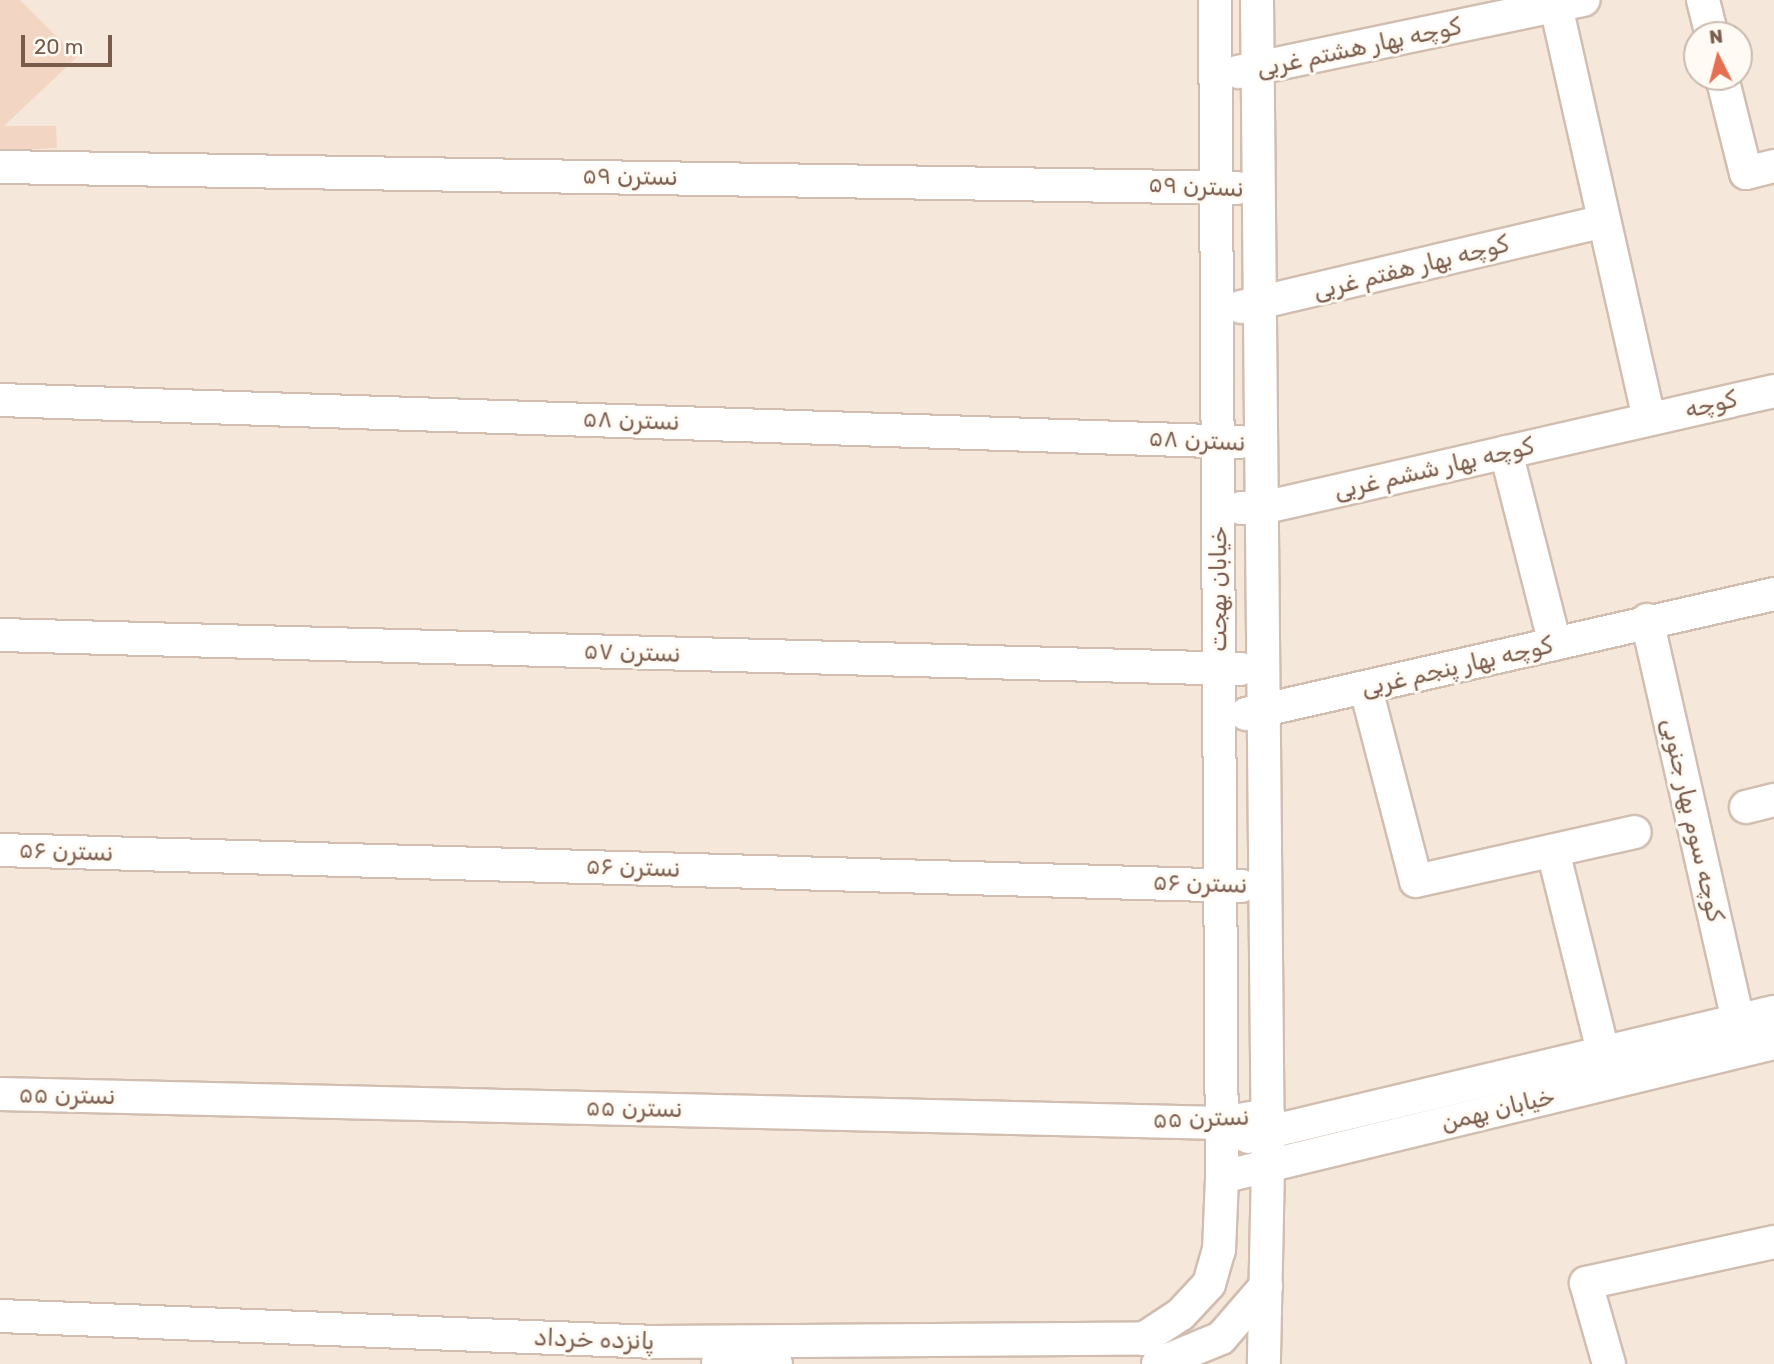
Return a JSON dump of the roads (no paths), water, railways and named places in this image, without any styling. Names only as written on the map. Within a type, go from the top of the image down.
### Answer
[{"type":"street","name":"خیابان بهجت","points":[[1215,0],[1222,1177],[1219,1250]]},
{"type":"street","name":"خیابان بهجت","points":[[1257,0],[1268,1125],[1264,1364]]},
{"type":"street","points":[[1703,0],[1708,21]]},
{"type":"street","name":"کوچه بهار هشتم غربی","points":[[1215,75],[1258,70],[1570,3]]},
{"type":"street","points":[[1570,3],[1604,221],[1649,419]]},
{"type":"street","points":[[1726,91],[1746,173],[1774,166]]},
{"type":"street","name":"نسترن ۵۹","points":[[0,167],[1217,185],[1259,191]]},
{"type":"street","name":"کوچه بهار هفتم غربی","points":[[1218,309],[1260,305],[1604,221]]},
{"type":"street","name":"کوچه","points":[[1649,419],[1774,391]]},
{"type":"street","name":"نسترن ۵۸","points":[[0,400],[1261,444]]},
{"type":"street","name":"کوچه بهار ششم غربی","points":[[1219,509],[1262,508],[1649,419]]},
{"type":"street","points":[[1506,452],[1555,644]]},
{"type":"street","name":"کوچه بهار پنجم غربی","points":[[1220,715],[1264,713],[1647,620],[1774,594]]},
{"type":"street","name":"کوچه سوم بهار جنوبی","points":[[1647,620],[1738,1021]]},
{"type":"street","name":"نسترن ۵۷","points":[[0,635],[1220,669],[1264,668]]},
{"type":"street","points":[[1366,689],[1416,881],[1635,832]]},
{"type":"street","name":"نسترن ۵۶","points":[[0,850],[1266,887]]},
{"type":"street","points":[[1553,851],[1604,1055]]},
{"type":"street","name":"خیابان بهمن","points":[[1221,1132],[1268,1125],[1604,1055],[1774,1012]]},
{"type":"street","name":"خیابان بهمن","points":[[1222,1177],[1774,1043]]},
{"type":"street","name":"نسترن ۵۵","points":[[0,1094],[1221,1132]]},
{"type":"street","points":[[1609,1364],[1586,1283],[1774,1242]]},
{"type":"street","points":[[1219,1250],[1221,1351]]},
{"type":"street","name":"پانزده خرداد","points":[[0,1316],[670,1342],[1143,1339],[1181,1314],[1209,1284],[1219,1250]]},
{"type":"street","points":[[1158,1364],[1221,1351],[1266,1286]]},
{"type":"street","name":"پانزده خرداد","points":[[0,1334],[776,1364]]}]
